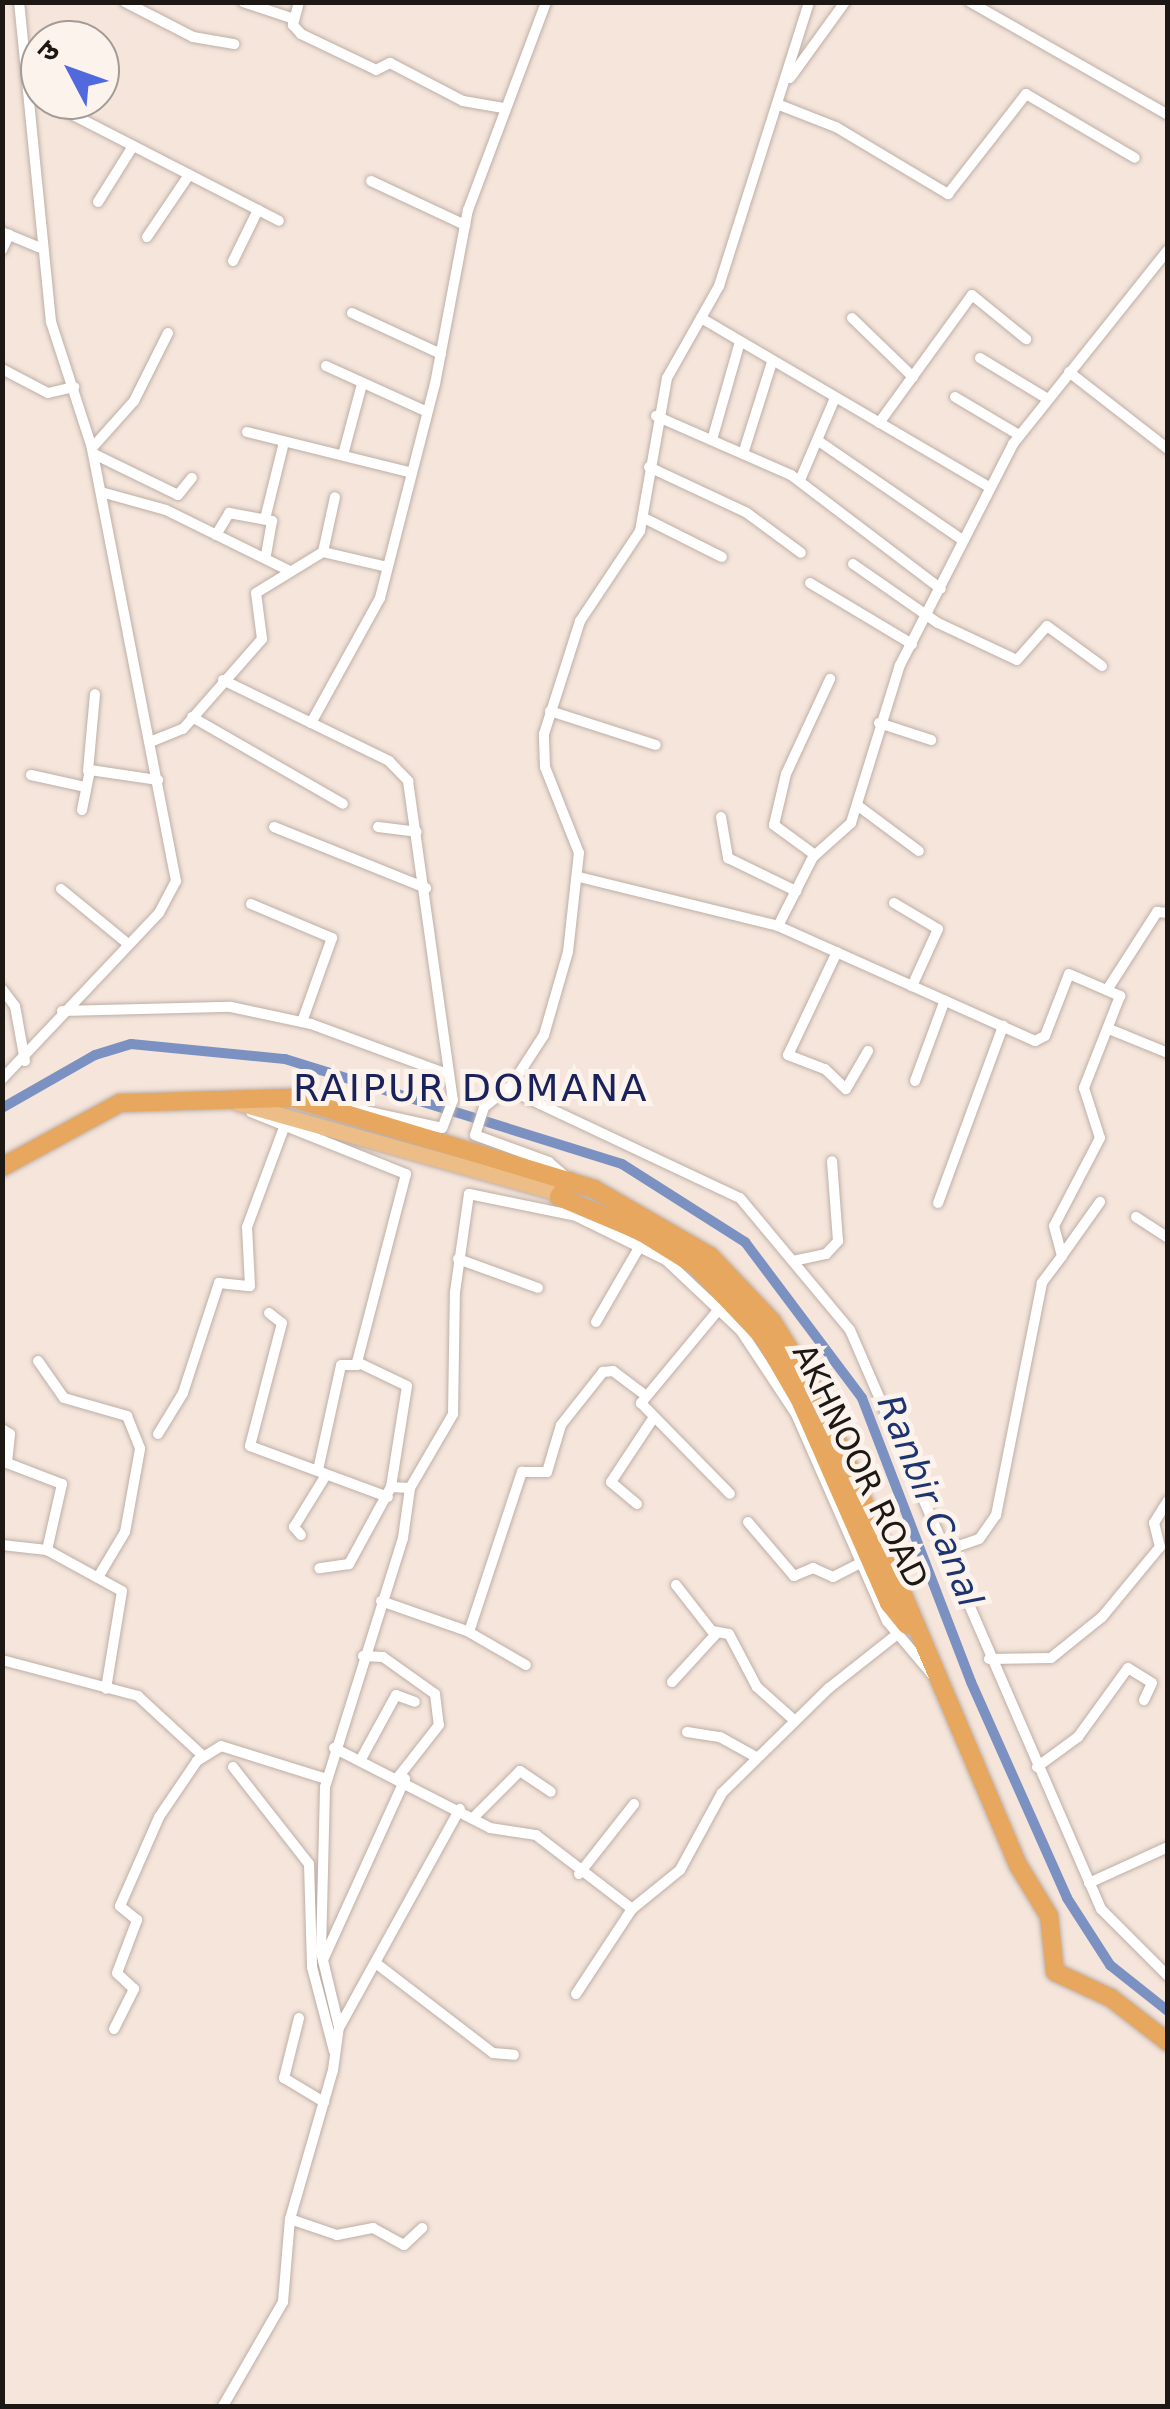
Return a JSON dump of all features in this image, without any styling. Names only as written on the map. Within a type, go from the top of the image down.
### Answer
[{"type":"highway","name":"AKHNOOR ROAD","points":[[2,1166],[120,1102],[321,1104],[474,1153],[678,1232],[772,1320],[819,1397],[922,1646],[1048,1916],[1055,1972],[1111,1998],[1168,2042]]},
{"type":"main road","points":[[236,1102],[565,1188]]},
{"type":"street","points":[[126,2],[193,37],[234,44]]},
{"type":"street","points":[[243,2],[294,20],[302,34],[376,70],[390,63],[462,102],[503,108]]},
{"type":"street","points":[[294,20],[299,2]]},
{"type":"street","points":[[312,723],[380,598],[408,472],[441,354],[465,225],[503,108],[546,2]]},
{"type":"street","points":[[565,1188],[550,1162],[475,1132],[482,1110],[508,1089],[549,1025],[578,877],[577,840],[545,767],[550,711],[580,621],[634,546],[644,518],[656,416],[674,356],[720,286],[782,106],[809,2]]},
{"type":"street","points":[[790,78],[845,2]]},
{"type":"street","points":[[970,2],[1168,115]]},
{"type":"street","points":[[782,106],[822,120],[948,194],[1026,94],[1135,158]]},
{"type":"street","points":[[2,1079],[25,1061],[62,1011],[128,943],[174,887],[158,780],[93,451],[50,322],[39,120]]},
{"type":"street","points":[[83,120],[279,221]]},
{"type":"street","points":[[98,202],[133,146]]},
{"type":"street","points":[[147,237],[189,174]]},
{"type":"street","points":[[371,180],[465,225]]},
{"type":"street","points":[[232,261],[258,210]]},
{"type":"street","points":[[2,250],[6,234],[43,249]]},
{"type":"street","points":[[778,926],[815,855],[846,828],[857,805],[879,723],[912,644],[941,589],[961,539],[1019,435],[1168,250]]},
{"type":"street","points":[[879,424],[972,295],[1026,339]]},
{"type":"street","points":[[352,313],[441,354]]},
{"type":"street","points":[[701,318],[989,488]]},
{"type":"street","points":[[852,318],[912,377]]},
{"type":"street","points":[[93,451],[134,401],[168,332]]},
{"type":"street","points":[[712,440],[740,342]]},
{"type":"street","points":[[980,358],[1046,398]]},
{"type":"street","points":[[743,454],[772,362]]},
{"type":"street","points":[[326,366],[425,411]]},
{"type":"street","points":[[2,368],[53,394],[74,387]]},
{"type":"street","points":[[1069,372],[1168,449]]},
{"type":"street","points":[[344,455],[362,384]]},
{"type":"street","points":[[955,397],[1019,435]]},
{"type":"street","points":[[800,480],[835,398]]},
{"type":"street","points":[[656,416],[800,480],[941,589]]},
{"type":"street","points":[[248,432],[408,472]]},
{"type":"street","points":[[818,440],[961,539]]},
{"type":"street","points":[[265,519],[284,442]]},
{"type":"street","points":[[93,451],[178,495],[192,478]]},
{"type":"street","points":[[648,468],[748,513],[800,553]]},
{"type":"street","points":[[100,492],[266,554],[290,571]]},
{"type":"street","points":[[323,552],[335,497]]},
{"type":"street","points":[[216,535],[229,513],[276,523],[266,554]]},
{"type":"street","points":[[644,518],[722,557]]},
{"type":"street","points":[[150,742],[178,733],[262,639],[254,596],[323,552],[388,567]]},
{"type":"street","points":[[853,564],[928,616],[1017,660],[1049,627],[1102,666]]},
{"type":"street","points":[[810,583],[912,644]]},
{"type":"street","points":[[815,855],[774,825],[786,774],[830,679]]},
{"type":"street","points":[[223,680],[396,765],[408,781],[426,888],[444,1073],[453,1100],[446,1125],[321,1104]]},
{"type":"street","points":[[82,810],[95,694]]},
{"type":"street","points":[[550,711],[656,745]]},
{"type":"street","points":[[192,718],[344,804]]},
{"type":"street","points":[[879,723],[931,740]]},
{"type":"street","points":[[88,771],[158,780]]},
{"type":"street","points":[[31,775],[84,788]]},
{"type":"street","points":[[857,805],[918,852]]},
{"type":"street","points":[[720,817],[728,858],[796,891]]},
{"type":"street","points":[[274,826],[426,888]]},
{"type":"street","points":[[378,827],[417,832]]},
{"type":"street","points":[[578,877],[778,926],[1003,1026],[1042,1039],[1072,973],[1120,999],[1084,1088],[1100,1138],[1054,1226],[1063,1254]]},
{"type":"street","points":[[61,889],[128,943]]},
{"type":"street","points":[[894,902],[938,929],[912,986]]},
{"type":"street","points":[[251,904],[331,936],[302,1022]]},
{"type":"street","points":[[1107,990],[1157,912],[1168,913]]},
{"type":"street","points":[[837,952],[788,1055],[825,1070],[846,1089],[868,1051]]},
{"type":"street","points":[[2,989],[14,1006],[25,1061]]},
{"type":"street","points":[[915,1082],[945,1000]]},
{"type":"street","points":[[62,1011],[194,1003],[302,1022],[444,1073]]},
{"type":"street","points":[[938,1202],[1003,1026]]},
{"type":"street","points":[[1109,1029],[1168,1054]]},
{"type":"street","points":[[508,1089],[740,1198],[793,1260],[872,1369],[988,1659],[1089,1884],[1112,1922],[1168,1976]]},
{"type":"street","points":[[236,1102],[283,1130],[406,1174],[358,1365]]},
{"type":"street","points":[[158,1434],[183,1393],[219,1283],[250,1286],[247,1228],[283,1130]]},
{"type":"street","points":[[793,1260],[826,1254],[838,1241],[832,1161]]},
{"type":"street","points":[[339,2027],[322,1964],[326,1780],[381,1601],[410,1488],[455,1406],[458,1260],[474,1190],[576,1216],[640,1246],[720,1308],[796,1414],[860,1564],[896,1635],[939,1682]]},
{"type":"street","points":[[946,1551],[979,1539],[996,1516],[1042,1283],[1100,1202]]},
{"type":"street","points":[[1136,1217],[1168,1238]]},
{"type":"street","points":[[596,1322],[640,1246]]},
{"type":"street","points":[[458,1260],[538,1288]]},
{"type":"street","points":[[720,1308],[640,1403],[730,1494]]},
{"type":"street","points":[[270,1313],[282,1321],[280,1338],[250,1446],[390,1492],[410,1488]]},
{"type":"street","points":[[38,1362],[64,1398],[127,1416],[140,1449],[124,1532],[100,1574]]},
{"type":"street","points":[[301,1536],[294,1527],[322,1472],[340,1366],[358,1365],[408,1386],[390,1492],[350,1564],[319,1568]]},
{"type":"street","points":[[470,1632],[522,1472],[547,1472],[561,1425],[603,1372],[613,1371],[645,1395]]},
{"type":"street","points":[[637,1504],[611,1482],[654,1417]]},
{"type":"street","points":[[2,1429],[10,1436],[7,1463],[62,1484],[46,1550]]},
{"type":"street","points":[[988,1659],[1051,1658],[1102,1617],[1160,1547],[1154,1523],[1168,1501]]},
{"type":"street","points":[[748,1522],[794,1576],[813,1568],[833,1577],[860,1564]]},
{"type":"street","points":[[2,1545],[46,1550],[100,1574],[124,1599],[106,1688]]},
{"type":"street","points":[[676,1585],[716,1634]]},
{"type":"street","points":[[381,1601],[470,1632],[526,1666]]},
{"type":"street","points":[[672,1682],[716,1634],[729,1634],[756,1687],[795,1722]]},
{"type":"street","points":[[576,1994],[632,1909],[670,1882],[717,1800],[795,1722],[896,1635]]},
{"type":"street","points":[[322,1964],[402,1778],[439,1725],[434,1694],[383,1657],[364,1656]]},
{"type":"street","points":[[2,1660],[146,1701],[202,1755]]},
{"type":"street","points":[[1037,1768],[1078,1736],[1128,1668],[1152,1684],[1144,1700]]},
{"type":"street","points":[[361,1760],[396,1695],[414,1702]]},
{"type":"street","points":[[686,1732],[720,1737],[758,1758]]},
{"type":"street","points":[[114,2029],[134,1989],[117,1973],[137,1920],[120,1906],[163,1808],[202,1755],[221,1746],[326,1780]]},
{"type":"street","points":[[334,1748],[402,1778],[500,1831],[536,1836],[578,1874],[632,1909]]},
{"type":"street","points":[[232,1767],[309,1864],[312,1967],[335,2053]]},
{"type":"street","points":[[474,1818],[520,1771],[551,1792]]},
{"type":"street","points":[[578,1874],[634,1804]]},
{"type":"street","points":[[224,2406],[282,2302],[290,2219],[324,2102],[339,2027],[460,1809]]},
{"type":"street","points":[[1089,1884],[1168,1847]]},
{"type":"street","points":[[377,1964],[492,2053],[514,2056]]},
{"type":"street","points":[[299,2018],[284,2078],[324,2102]]},
{"type":"street","points":[[290,2219],[336,2235],[373,2228],[404,2245],[422,2228]]},
{"type":"waterway","name":"Ranbir Canal","points":[[2,1108],[95,1055],[131,1044],[285,1059],[622,1164],[745,1242],[862,1398],[971,1682],[1067,1898],[1110,1965],[1168,2011]]},
{"type":"district","name":"RAIPUR DOMANA","points":[[471,1089]]}]
